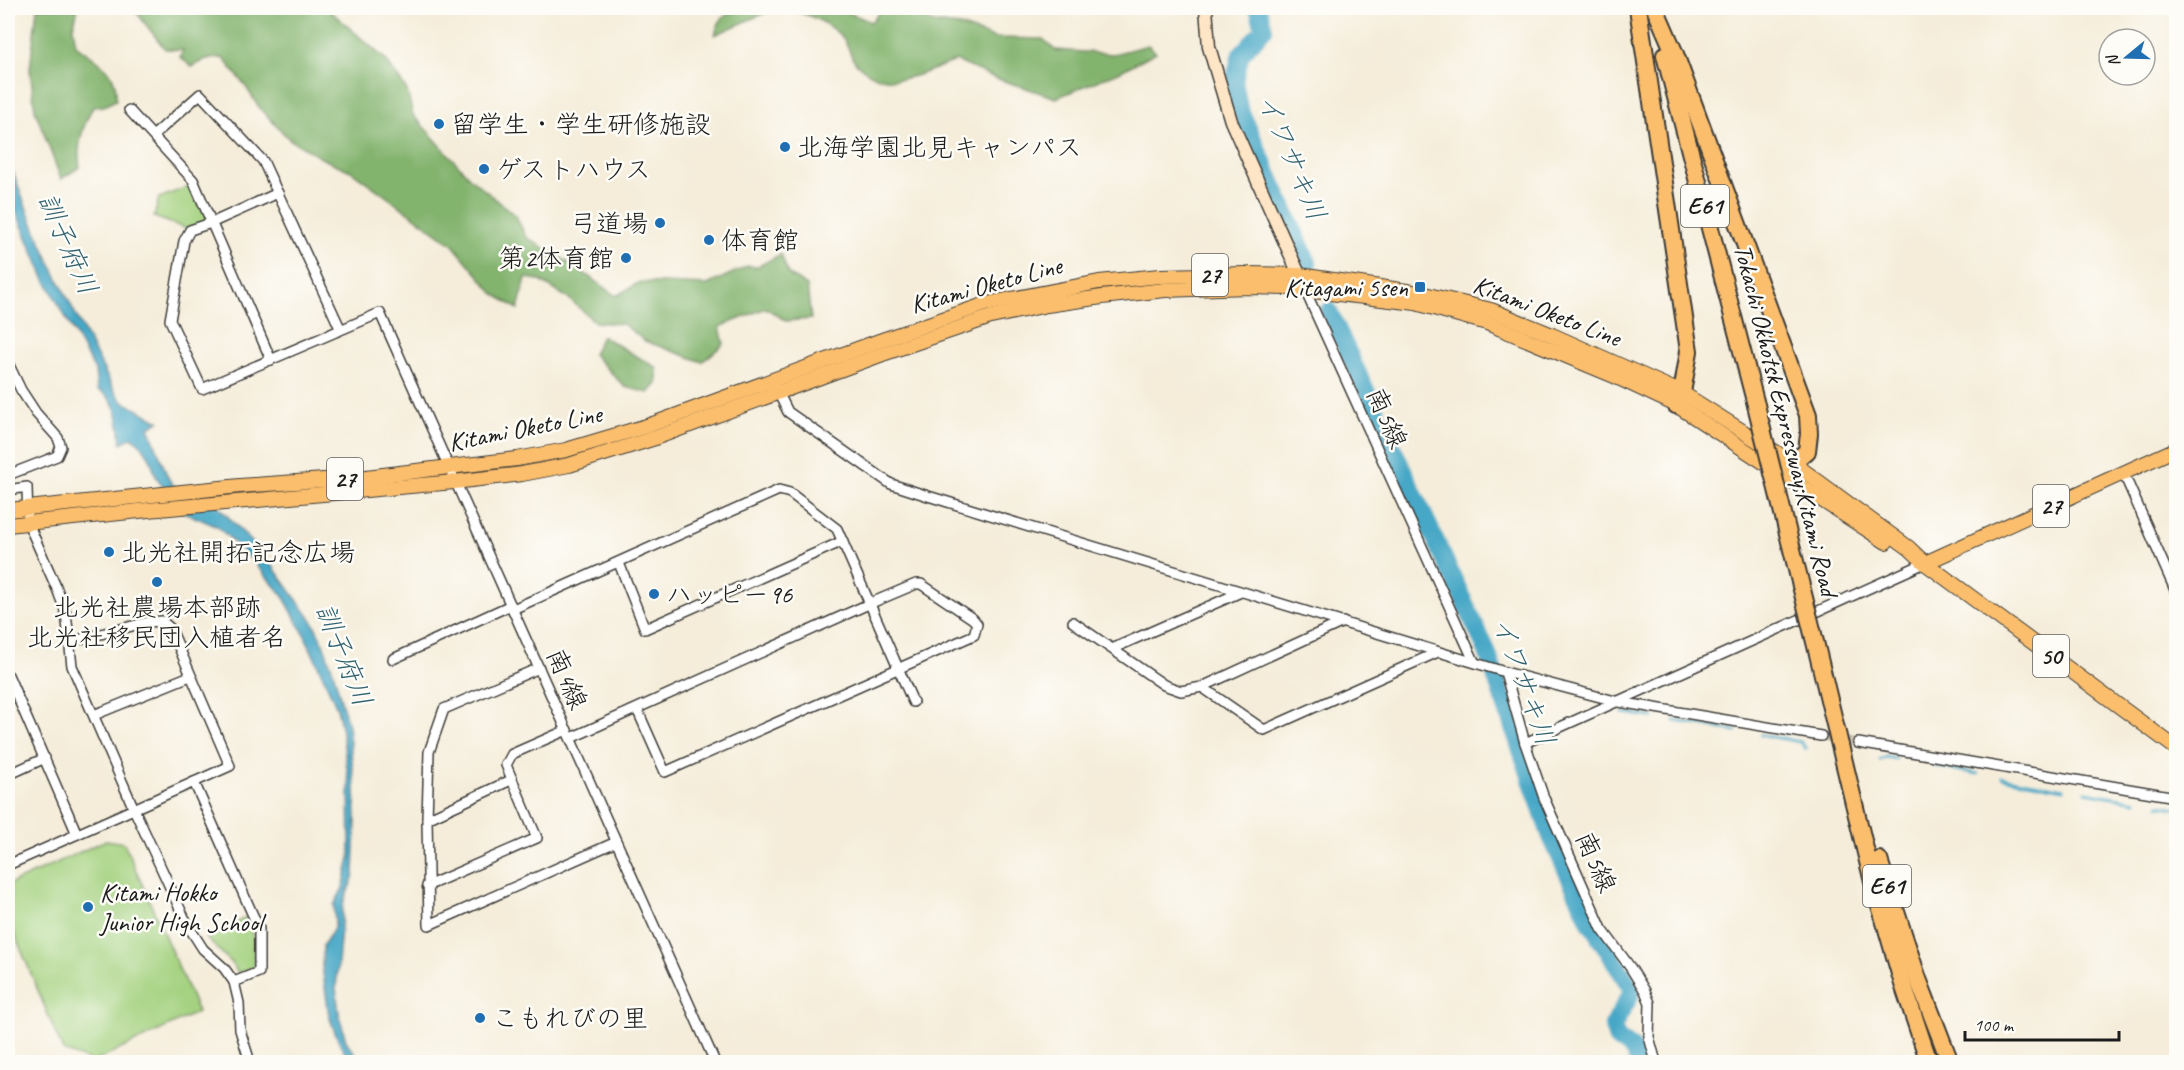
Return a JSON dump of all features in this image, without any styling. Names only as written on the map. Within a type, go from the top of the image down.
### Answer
[{"type":"highway","points":[[1638,8],[1689,351],[1679,399]]},
{"type":"highway","name":"Tokachi Okhotsk Expressway;Kitami Road","points":[[1649,8],[1665,55],[1756,405],[1832,707],[1872,878],[1902,984],[1929,1062]]},
{"type":"highway","points":[[1655,8],[1675,54],[1808,416],[1807,451],[1787,468]]},
{"type":"highway","name":"Tokachi Okhotsk Expressway;Kitami Road","points":[[1832,707],[1890,896],[1918,979],[1950,1062]]},
{"type":"main road","name":"Kitami Oketo Line","points":[[8,525],[454,482],[522,474],[569,465],[655,438],[879,341],[986,304],[1099,282],[1160,276],[1300,275],[1420,293],[1491,310],[1600,355],[1679,399],[1909,548],[1925,563],[2176,748]]},
{"type":"main road","name":"Kitami Oketo Line","points":[[8,510],[240,486],[366,477],[517,459],[575,447],[650,425],[883,354],[991,317],[1047,305],[1166,290],[1247,287],[1305,290],[1416,303],[1487,323],[1612,375],[1679,399]]},
{"type":"main road","name":"27","points":[[1925,563],[2176,449]]},
{"type":"street","points":[[1206,8],[1209,47],[1231,121],[1305,290]]},
{"type":"street","points":[[154,135],[200,94],[263,161],[278,193],[340,328],[202,389],[170,320],[184,241],[190,230],[278,193]]},
{"type":"street","points":[[129,110],[194,180],[271,360]]},
{"type":"street","name":"南5線","points":[[1305,290],[1474,661]]},
{"type":"street","name":"南4線","points":[[340,328],[380,313],[715,1062]]},
{"type":"street","points":[[8,363],[21,390],[36,413],[58,438],[61,447],[57,456],[8,475]]},
{"type":"street","points":[[775,387],[788,412],[891,483],[1497,669],[1619,702],[1821,736]]},
{"type":"street","points":[[2123,472],[2176,592]]},
{"type":"street","points":[[8,490],[27,487],[28,523],[66,614],[72,666],[187,924],[203,949],[224,968],[234,982],[239,1003],[240,1030],[250,1062]]},
{"type":"street","points":[[393,659],[619,563],[779,490],[790,493],[837,529],[913,702]]},
{"type":"street","points":[[619,563],[645,629],[843,541]]},
{"type":"street","points":[[1526,743],[1925,563]]},
{"type":"street","points":[[427,886],[537,838],[506,765],[512,754],[637,709],[871,603],[921,584],[974,619],[977,624],[974,635],[665,772],[637,709]]},
{"type":"street","points":[[1114,648],[1241,592]]},
{"type":"street","points":[[8,865],[230,766],[171,629],[162,621],[148,622],[69,642]]},
{"type":"street","points":[[1073,622],[1114,648],[1164,685],[1181,691],[1202,687],[1342,622]]},
{"type":"street","points":[[1202,687],[1264,730],[1438,652]]},
{"type":"street","points":[[539,668],[444,710],[429,752],[427,819],[429,925],[616,842]]},
{"type":"street","name":"南5線","points":[[1497,669],[1526,743],[1544,798],[1602,928],[1645,991],[1650,1003],[1649,1037],[1656,1062]]},
{"type":"street","points":[[8,675],[77,834]]},
{"type":"street","points":[[94,715],[190,676]]},
{"type":"street","points":[[1858,743],[2176,797]]},
{"type":"street","points":[[8,775],[45,758]]},
{"type":"street","points":[[427,819],[511,780]]},
{"type":"street","points":[[194,783],[259,929],[259,972],[234,982]]},
{"type":"green space","points":[[37,8],[78,8],[73,28],[76,45],[105,67],[116,89],[116,100],[104,106],[93,107],[81,136],[80,167],[61,179],[35,110],[30,69]]},
{"type":"green space","points":[[133,8],[327,8],[385,59],[407,90],[413,115],[470,178],[516,216],[526,237],[574,266],[616,296],[640,282],[707,285],[748,266],[757,267],[781,254],[788,274],[807,286],[811,319],[786,321],[766,308],[720,327],[724,344],[702,362],[645,341],[623,324],[595,322],[568,298],[539,280],[526,278],[518,309],[494,294],[452,244],[351,171],[323,159],[289,139],[259,107],[223,58],[206,59],[192,67],[180,57],[183,50],[165,49]]},
{"type":"green space","points":[[747,8],[776,8],[715,35],[725,15]]},
{"type":"green space","points":[[783,8],[838,8],[871,22],[883,8],[894,8],[935,23],[960,26],[994,38],[1043,39],[1055,50],[1114,54],[1148,45],[1156,52],[1121,71],[1056,98],[995,78],[956,61],[905,78],[880,78],[868,73],[857,64],[844,39],[828,25],[807,15]]},
{"type":"green space","points":[[193,180],[211,223],[190,230],[154,217],[159,198],[188,187]]},
{"type":"green space","points":[[602,336],[657,368],[657,384],[649,393],[625,387],[593,354]]},
{"type":"green space","name":"Kitami Hokko Junior High School","points":[[106,840],[124,843],[198,1012],[94,1062],[63,1051],[8,918],[8,885]]},
{"type":"green space","points":[[247,917],[253,936],[254,967],[238,973],[232,963],[206,938]]},
{"type":"water","name":"訓子府川","points":[[8,156],[43,246],[114,390],[122,401],[159,421],[149,427],[172,484],[182,491],[217,505],[266,557],[313,622],[323,643],[348,726],[355,787],[354,875],[343,904],[336,988],[339,1014],[346,1041],[361,1062],[350,1062],[336,1035],[329,1016],[322,966],[323,945],[335,924],[334,905],[343,888],[350,858],[349,783],[337,708],[304,634],[283,596],[252,560],[218,527],[183,512],[156,477],[150,458],[142,446],[132,437],[121,443],[114,405],[110,399],[97,390],[95,371],[43,276],[8,192]]},
{"type":"waterway","name":"イワサキ川","points":[[1258,8],[1264,29],[1241,54],[1234,81],[1239,108],[1308,263]]},
{"type":"waterway","name":"イワサキ川","points":[[1329,311],[1486,649],[1551,837],[1590,922],[1631,988],[1630,996],[1613,1026],[1617,1039],[1632,1048],[1639,1062]]},
{"type":"waterway","name":"イワサキ川","points":[[1497,680],[1501,681]]},
{"type":"waterway","points":[[1623,713],[1653,717]]},
{"type":"waterway","points":[[1675,721],[1736,731]]},
{"type":"waterway","points":[[1761,735],[1801,742],[1806,749]]},
{"type":"waterway","points":[[1880,760],[1887,757],[1896,759]]},
{"type":"waterway","points":[[1934,766],[1978,774]]},
{"type":"waterway","points":[[2002,777],[2064,789]]},
{"type":"waterway","points":[[2086,792],[2136,801]]},
{"type":"waterway","points":[[2159,805],[2176,808]]},
{"type":"tunnel","points":[[1821,736],[1858,743]]},
{"type":"place","name":"留学生・学生研修施設","points":[[439,124]]},
{"type":"place","name":"北海学園北見キャンパス","points":[[785,147]]},
{"type":"place","name":"ゲストハウス","points":[[484,169]]},
{"type":"place","name":"弓道場","points":[[660,223]]},
{"type":"place","name":"体育館","points":[[709,240]]},
{"type":"place","name":"第2体育館","points":[[626,258]]},
{"type":"place","name":"Kitagami 5sen","points":[[1420,287]]},
{"type":"place","name":"北光社開拓記念広場","points":[[109,552]]},
{"type":"place","name":"北光社農場本部跡 北光社移民団入植者名","points":[[157,582]]},
{"type":"place","name":"ハッピー96","points":[[654,594]]},
{"type":"place","name":"Kitami Hokko Junior High School","points":[[88,907]]},
{"type":"place","name":"こもれびの里","points":[[480,1018]]}]
